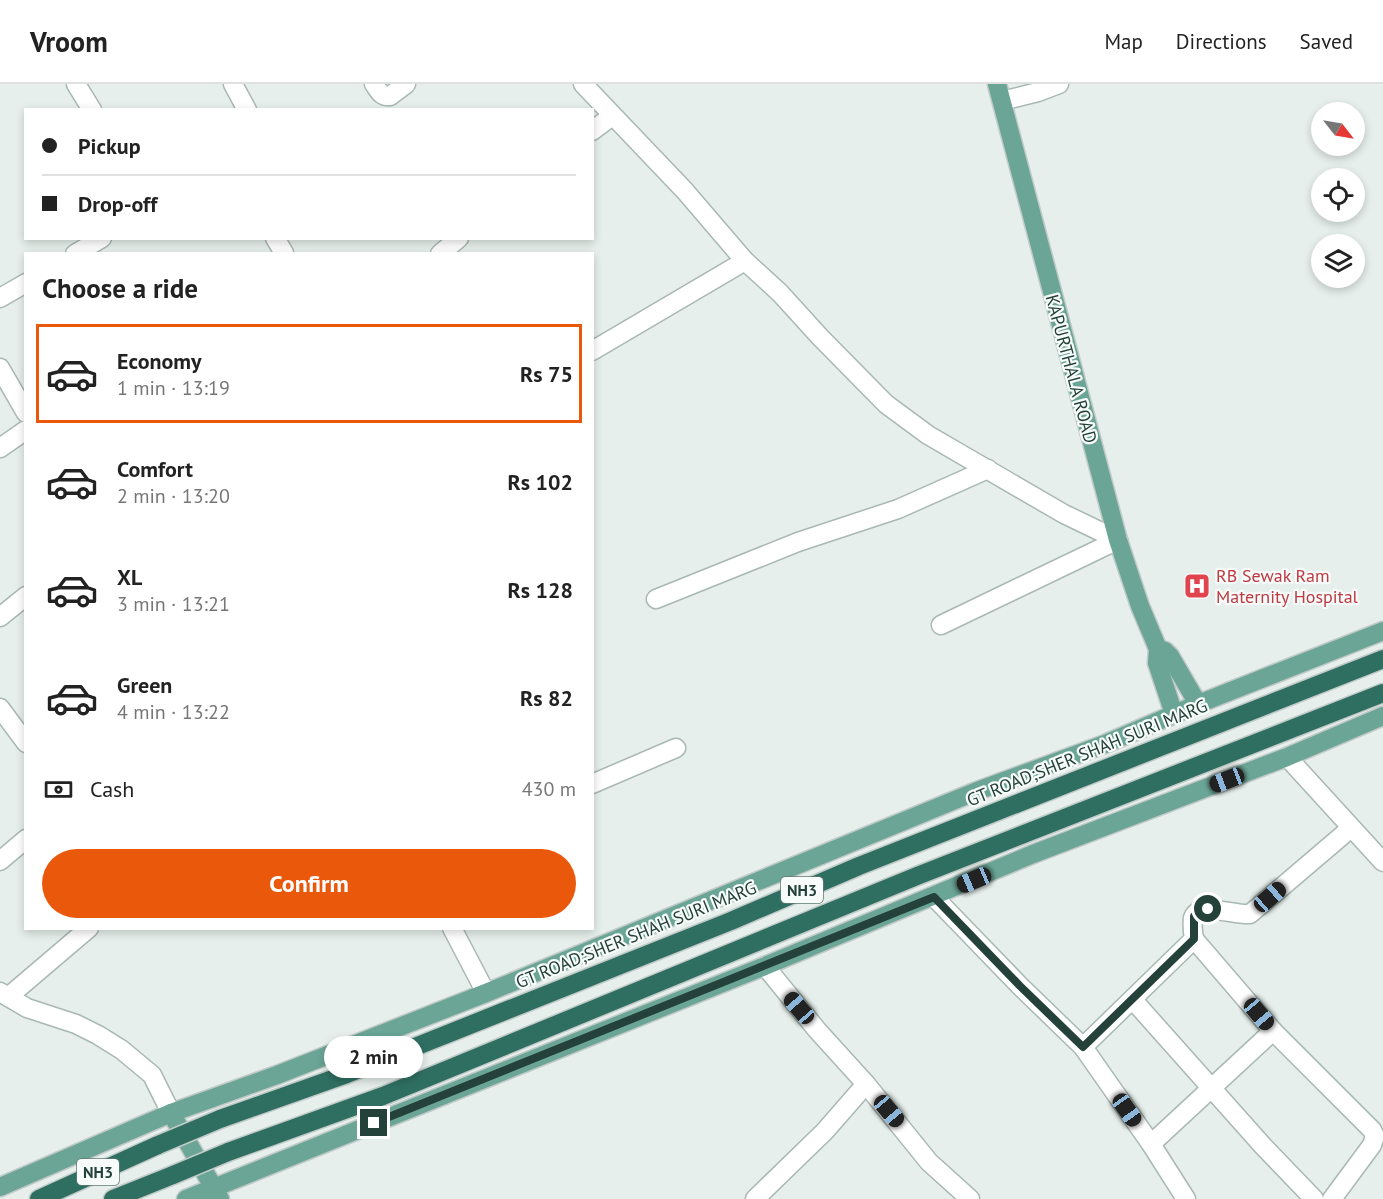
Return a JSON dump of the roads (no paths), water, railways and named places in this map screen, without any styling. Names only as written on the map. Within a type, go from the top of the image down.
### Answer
[{"type":"highway","name":"GT ROAD;SHER SHAH SURI MARG","points":[[39,1199],[220,1119],[347,1074],[731,921],[870,862],[1383,659]]},
{"type":"highway","name":"NH3","points":[[113,1199],[228,1152],[383,1096],[917,876],[1383,693]]},
{"type":"main road","name":"KAPURTHALA ROAD","points":[[999,93],[1118,540],[1140,606],[1158,649],[1157,663],[1174,714]]},
{"type":"main road","points":[[0,1187],[171,1113],[276,1075],[486,993],[977,791],[1105,744],[1198,704],[1383,631]]},
{"type":"main road","name":"KAPURTHALA ROAD","points":[[1158,649],[1170,656],[1198,704]]},
{"type":"main road","points":[[186,1199],[216,1193],[1033,854],[1287,757],[1383,716]]},
{"type":"main road","points":[[171,1113],[216,1193]]},
{"type":"street","points":[[76,84],[91,108]]},
{"type":"street","points":[[233,84],[246,108]]},
{"type":"street","points":[[374,84],[381,94],[387,97],[406,84]]},
{"type":"street","points":[[583,84],[685,191],[745,261],[780,293],[886,404],[928,435],[1064,514],[1118,540]]},
{"type":"street","points":[[999,93],[1059,84]]},
{"type":"street","points":[[594,130],[612,116]]},
{"type":"street","points":[[78,252],[99,240]]},
{"type":"street","points":[[442,252],[457,240]]},
{"type":"street","points":[[594,350],[745,261]]},
{"type":"street","points":[[0,298],[24,284]]},
{"type":"street","points":[[0,368],[24,410]]},
{"type":"street","points":[[0,448],[24,431]]},
{"type":"street","points":[[656,599],[787,546],[898,509],[988,469]]},
{"type":"street","points":[[941,625],[1118,540]]},
{"type":"street","points":[[0,617],[24,598]]},
{"type":"street","points":[[0,708],[24,740]]},
{"type":"street","points":[[594,783],[676,747]]},
{"type":"street","points":[[1287,757],[1383,862]]},
{"type":"street","points":[[1332,1199],[1372,1145],[1375,1136],[1372,1130],[1273,1031],[1194,939],[1193,920],[1197,914],[1208,909],[1240,915],[1250,914],[1351,828]]},
{"type":"street","points":[[0,861],[24,841]]},
{"type":"street","points":[[934,897],[1083,1047],[1151,1144],[1186,1199]]},
{"type":"street","points":[[86,930],[4,995],[27,1008],[83,1028],[122,1050],[152,1075],[171,1113]]},
{"type":"street","points":[[453,930],[486,993]]},
{"type":"street","points":[[1083,1047],[1194,939]]},
{"type":"street","points":[[765,966],[867,1084],[929,1162],[970,1199]]},
{"type":"street","points":[[1133,1000],[1263,1146],[1314,1199]]},
{"type":"street","points":[[1151,1144],[1273,1031]]},
{"type":"street","points":[[755,1199],[825,1131],[867,1084]]},
{"type":"place","name":"RB Sewak Ram Maternity Hospital","points":[[1197,586]]}]
